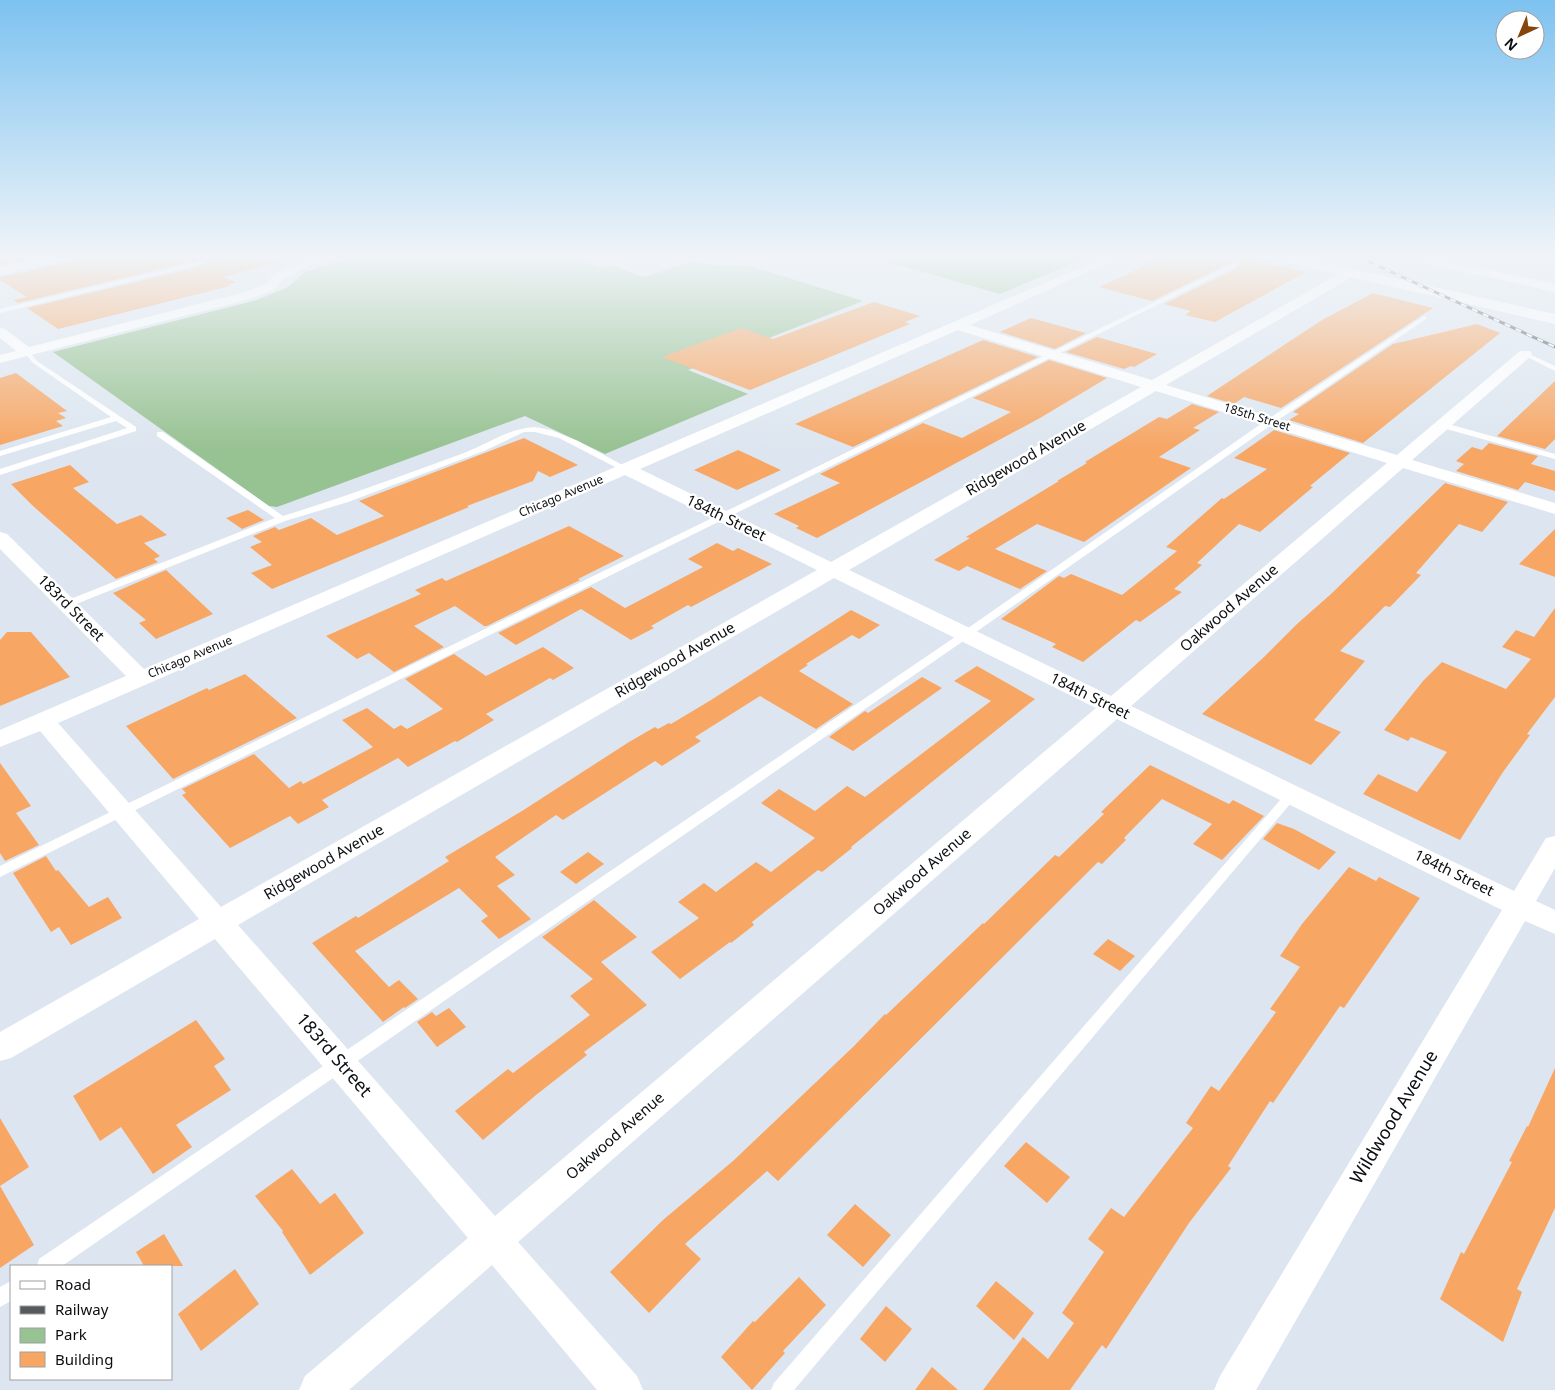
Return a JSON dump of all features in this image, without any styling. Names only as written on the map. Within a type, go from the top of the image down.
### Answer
[{"type":"street","points":[[0,359],[157,319]]},
{"type":"street","name":"Chicago Avenue","points":[[0,739],[624,468],[975,319]]},
{"type":"street","name":"Ridgewood Avenue","points":[[0,1048],[1269,319]]},
{"type":"street","name":"185th Street","points":[[959,326],[1555,509]]},
{"type":"street","points":[[0,332],[28,352]]},
{"type":"street","name":"Oakwood Avenue","points":[[319,1390],[1525,354]]},
{"type":"street","name":"184th Street","points":[[624,468],[1555,923]]},
{"type":"street","name":"183rd Street","points":[[0,538],[140,678]]},
{"type":"street","name":"183rd Street","points":[[44,720],[624,1390]]},
{"type":"street","name":"Wildwood Avenue","points":[[1234,1390],[1555,845]]},
{"type":"lane","points":[[0,872],[1123,319]]},
{"type":"lane","points":[[47,1265],[342,1065],[965,635],[1270,421],[1423,319]]},
{"type":"lane","points":[[0,472],[133,429],[35,362],[28,352]]},
{"type":"lane","points":[[1525,354],[1555,369]]},
{"type":"lane","points":[[0,454],[117,418]]},
{"type":"lane","points":[[1442,425],[1555,457]]},
{"type":"lane","points":[[67,604],[282,519],[345,500],[525,430],[551,432],[624,468]]},
{"type":"lane","points":[[160,434],[282,519]]},
{"type":"lane","points":[[781,1390],[1292,794]]},
{"type":"green space","points":[[183,319],[818,319],[688,370],[748,394],[605,454],[525,416],[277,507],[269,506],[53,352]]},
{"type":"building","points":[[43,319],[99,319],[58,329]]},
{"type":"building","points":[[828,319],[913,319],[905,322],[910,324],[750,390],[662,357],[741,328],[773,339]]},
{"type":"building","points":[[1029,319],[1034,319],[1086,333],[1055,349],[1000,332]]},
{"type":"building","points":[[1202,319],[1221,319],[1215,322]]},
{"type":"building","points":[[1416,319],[1281,408],[1244,397],[1234,404],[1207,396],[1322,320]]},
{"type":"building","points":[[1477,324],[1500,333],[1363,443],[1289,420],[1299,414],[1293,412],[1393,344]]},
{"type":"building","points":[[1097,337],[1157,354],[1134,367],[1131,366],[1124,369],[1066,352]]},
{"type":"building","points":[[983,340],[1038,357],[853,447],[795,424]]},
{"type":"building","points":[[1049,360],[1107,378],[1040,418],[817,538],[796,528],[799,526],[774,514],[840,483],[820,474],[923,423],[962,438],[1011,412],[973,398]]},
{"type":"building","points":[[16,373],[67,411],[58,413],[66,418],[56,421],[63,426],[0,445],[0,378]]},
{"type":"building","points":[[1555,381],[1555,439],[1545,449],[1497,436]]},
{"type":"building","points":[[1192,404],[1219,412],[1193,428],[1200,430],[1159,457],[1191,468],[1084,542],[1037,524],[995,549],[1047,571],[1020,589],[967,566],[959,571],[934,560],[970,538],[966,537],[1059,481],[1057,481],[1159,417],[1167,419]]},
{"type":"building","points":[[1274,430],[1350,453],[1310,486],[1313,487],[1260,532],[1239,524],[1197,563],[1202,565],[1174,589],[1182,592],[1140,622],[1136,620],[1083,662],[1052,647],[1056,644],[1001,619],[1059,576],[1064,578],[1071,574],[1122,595],[1177,551],[1166,547],[1222,498],[1224,499],[1267,469],[1234,458]]},
{"type":"building","points":[[524,438],[578,465],[550,477],[538,471],[533,481],[467,506],[469,507],[272,589],[251,573],[272,565],[250,547],[262,542],[253,536],[275,527],[279,530],[311,518],[337,535],[384,516],[359,501]]},
{"type":"building","points":[[1489,443],[1538,456],[1531,464],[1555,471],[1555,491],[1525,482],[1518,490],[1456,471],[1464,464],[1456,461],[1472,447],[1482,450]]},
{"type":"building","points":[[738,450],[781,470],[737,490],[694,470]]},
{"type":"building","points":[[70,465],[89,482],[73,488],[117,524],[141,515],[167,535],[144,543],[160,556],[154,559],[158,562],[116,579],[33,506],[11,484]]},
{"type":"building","points":[[1445,483],[1508,502],[1482,532],[1459,524],[1416,573],[1421,575],[1390,607],[1385,606],[1340,651],[1365,661],[1314,720],[1341,732],[1311,765],[1202,714],[1331,594]]},
{"type":"building","points":[[248,510],[264,520],[242,529],[226,518]]},
{"type":"building","points":[[569,526],[624,556],[487,626],[484,626],[455,606],[414,626],[444,647],[394,672],[369,653],[357,659],[326,636],[421,594],[415,590],[442,578],[446,581]]},
{"type":"building","points":[[1555,529],[1555,577],[1519,564]]},
{"type":"building","points":[[717,543],[733,551],[738,548],[772,564],[691,607],[688,605],[651,626],[654,628],[631,640],[581,609],[516,645],[498,633],[591,587],[625,608],[703,567],[688,559]]},
{"type":"building","points":[[166,570],[213,614],[156,639],[139,623],[146,620],[113,593]]},
{"type":"building","points":[[1555,608],[1555,697],[1527,734],[1530,735],[1503,772],[1460,840],[1363,794],[1378,774],[1417,792],[1447,752],[1411,737],[1408,741],[1384,730],[1423,681],[1442,662],[1506,689],[1531,659],[1502,647],[1516,630],[1534,637]]},
{"type":"building","points":[[851,610],[880,625],[859,639],[852,635],[806,664],[808,665],[799,671],[853,704],[816,729],[760,696],[695,737],[701,741],[662,766],[655,761],[563,820],[556,815],[495,857],[515,875],[497,886],[531,919],[499,939],[481,921],[488,916],[459,888],[355,951],[389,987],[399,980],[418,999],[383,1022],[312,943],[356,916],[358,918],[449,861],[445,857],[522,811],[629,742],[655,727],[658,729],[669,723],[671,724]]},
{"type":"building","points":[[7,632],[31,632],[70,677],[0,706],[0,640]]},
{"type":"building","points":[[543,647],[574,668],[553,680],[550,678],[486,714],[494,720],[457,742],[455,741],[408,767],[398,758],[322,800],[329,807],[298,824],[290,816],[230,848],[182,795],[186,793],[182,789],[254,754],[289,788],[301,781],[303,784],[373,747],[342,720],[367,708],[394,729],[401,725],[407,729],[443,709],[405,679],[454,654],[486,676]]},
{"type":"building","points":[[977,666],[1035,699],[822,872],[818,870],[752,922],[754,925],[680,979],[651,952],[699,918],[678,902],[704,883],[716,892],[756,862],[771,872],[815,838],[761,803],[779,789],[815,811],[847,786],[865,797],[991,701],[954,681]]},
{"type":"building","points":[[245,674],[297,718],[173,779],[126,726],[207,688],[209,690]]},
{"type":"building","points":[[922,677],[942,688],[853,751],[829,737],[865,711],[868,713]]},
{"type":"building","points":[[0,763],[31,806],[16,813],[39,845],[5,861],[0,853]]},
{"type":"building","points":[[1150,765],[1229,804],[1233,800],[1264,816],[1222,860],[1193,844],[1212,824],[1162,799],[1102,864],[1098,862],[778,1181],[767,1171],[685,1244],[701,1259],[649,1313],[610,1272],[663,1220],[733,1161],[885,1014],[984,924],[1055,855],[1059,857],[1104,814],[1101,812]]},
{"type":"building","points":[[1277,823],[1294,829],[1336,852],[1319,870],[1263,839]]},
{"type":"building","points":[[588,852],[604,864],[576,884],[560,872]]},
{"type":"building","points":[[46,856],[56,871],[58,870],[89,907],[108,897],[122,918],[71,945],[59,927],[51,932],[13,873]]},
{"type":"building","points":[[1349,867],[1376,881],[1379,877],[1420,898],[1344,1008],[1340,1006],[1273,1103],[1270,1101],[1228,1166],[1231,1168],[1189,1223],[1106,1349],[1102,1345],[1070,1390],[983,1390],[1023,1337],[1048,1359],[1074,1323],[1062,1313],[1104,1252],[1088,1239],[1111,1208],[1124,1217],[1193,1128],[1186,1123],[1211,1086],[1219,1091],[1276,1012],[1270,1009],[1300,967],[1280,956],[1302,924]]},
{"type":"building","points":[[594,900],[637,937],[601,962],[647,1005],[584,1052],[587,1055],[483,1140],[455,1111],[508,1069],[513,1073],[590,1015],[570,996],[593,979],[542,937]]},
{"type":"building","points":[[1108,939],[1135,956],[1120,971],[1093,954]]},
{"type":"building","points":[[449,1008],[466,1027],[437,1047],[417,1022],[432,1012],[436,1016]]},
{"type":"building","points":[[196,1020],[225,1059],[214,1066],[231,1090],[176,1125],[192,1147],[153,1174],[121,1127],[100,1141],[73,1096]]},
{"type":"building","points":[[1555,1068],[1555,1208],[1517,1289],[1522,1292],[1503,1342],[1440,1299],[1461,1252],[1464,1254],[1512,1162],[1509,1161],[1528,1127]]},
{"type":"building","points":[[0,1118],[29,1167],[0,1186]]},
{"type":"building","points":[[1026,1142],[1070,1177],[1047,1203],[1004,1166]]},
{"type":"building","points":[[292,1169],[320,1204],[335,1193],[364,1233],[310,1275],[283,1231],[255,1196]]},
{"type":"building","points":[[0,1186],[34,1245],[0,1268]]},
{"type":"building","points":[[855,1204],[891,1235],[863,1267],[827,1235]]},
{"type":"building","points":[[164,1234],[183,1266],[143,1265],[136,1252]]},
{"type":"building","points":[[235,1269],[259,1304],[201,1351],[178,1314]]},
{"type":"building","points":[[799,1277],[826,1305],[783,1351],[785,1353],[752,1390],[721,1357],[753,1321],[755,1322]]},
{"type":"building","points":[[996,1281],[1034,1313],[1014,1340],[976,1306]]},
{"type":"building","points":[[886,1306],[912,1329],[885,1362],[860,1339]]},
{"type":"building","points":[[932,1367],[958,1390],[915,1390]]},
{"type":"railway","points":[[1494,319],[1555,347]]}]
